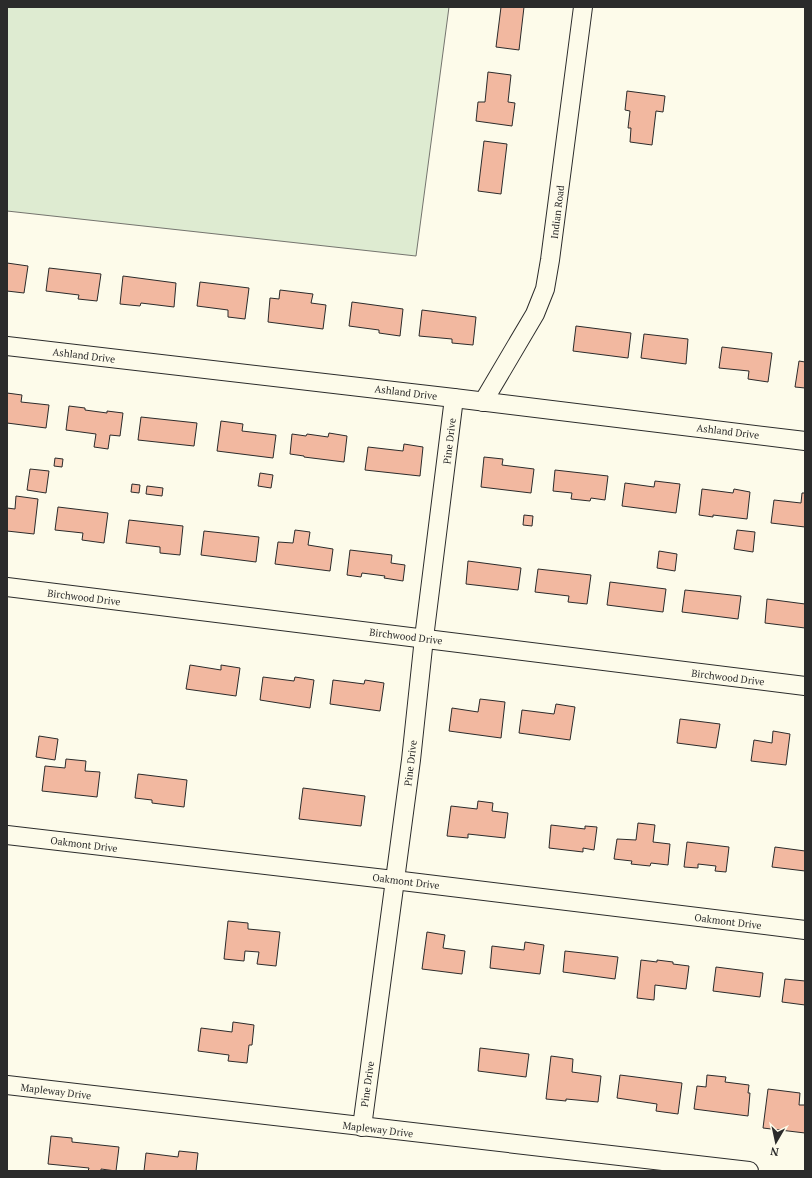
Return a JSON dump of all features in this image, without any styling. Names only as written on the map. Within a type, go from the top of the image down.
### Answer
[{"type":"street","name":"Indian Road","points":[[483,402],[535,314],[545,289],[548,276],[583,7]]},
{"type":"street","name":"Ashland Drive","points":[[7,346],[454,398],[805,441]]},
{"type":"street","name":"Pine Drive","points":[[362,1127],[411,760],[424,638],[454,398]]},
{"type":"street","name":"Birchwood Drive","points":[[7,588],[424,638],[805,686]]},
{"type":"street","name":"Oakmont Drive","points":[[7,835],[805,930]]},
{"type":"street","name":"Mapleway Drive","points":[[7,1085],[749,1171]]},
{"type":"green space","points":[[7,7],[449,7],[416,256],[7,211]]},
{"type":"building","points":[[501,7],[524,7],[519,50],[496,47]]},
{"type":"building","points":[[488,72],[511,75],[508,102],[515,103],[512,126],[476,121],[478,102],[485,102]]},
{"type":"building","points":[[627,91],[665,96],[663,112],[656,111],[652,145],[630,142],[631,128],[628,128],[630,111],[625,110]]},
{"type":"building","points":[[484,141],[507,144],[501,194],[478,191]]},
{"type":"building","points":[[7,263],[28,266],[24,293],[7,291]]},
{"type":"building","points":[[49,268],[101,274],[97,301],[78,299],[79,295],[46,291]]},
{"type":"building","points":[[123,276],[176,283],[174,307],[141,303],[140,306],[120,304]]},
{"type":"building","points":[[200,282],[249,288],[245,319],[228,317],[228,310],[197,306]]},
{"type":"building","points":[[280,290],[313,294],[311,303],[326,305],[323,329],[268,322],[270,298],[279,299]]},
{"type":"building","points":[[352,302],[403,309],[400,336],[379,333],[379,330],[349,326]]},
{"type":"building","points":[[422,310],[476,317],[473,345],[452,343],[452,339],[419,336]]},
{"type":"building","points":[[576,326],[631,333],[628,358],[573,351]]},
{"type":"building","points":[[644,334],[688,339],[686,364],[641,358]]},
{"type":"building","points":[[722,347],[772,353],[768,382],[748,379],[749,371],[719,368]]},
{"type":"building","points":[[799,361],[805,362],[805,388],[795,387]]},
{"type":"building","points":[[7,393],[22,395],[21,402],[49,405],[46,428],[7,423]]},
{"type":"building","points":[[69,406],[107,413],[107,411],[123,413],[120,436],[110,435],[108,449],[94,447],[96,434],[66,430]]},
{"type":"building","points":[[141,417],[197,423],[194,446],[138,440]]},
{"type":"building","points":[[221,421],[243,424],[242,431],[276,435],[273,458],[217,451]]},
{"type":"building","points":[[329,433],[347,436],[344,462],[290,454],[292,434],[306,436],[307,434],[328,437]]},
{"type":"building","points":[[404,444],[423,447],[420,476],[365,470],[368,447],[403,451]]},
{"type":"building","points":[[484,457],[503,459],[502,465],[534,469],[531,493],[481,487]]},
{"type":"building","points":[[55,458],[63,459],[62,467],[54,466]]},
{"type":"building","points":[[30,469],[49,471],[46,493],[27,490]]},
{"type":"building","points":[[555,470],[608,476],[605,500],[591,498],[590,501],[571,499],[572,493],[553,491]]},
{"type":"building","points":[[260,473],[273,475],[271,488],[258,486]]},
{"type":"building","points":[[655,481],[680,484],[676,513],[622,506],[625,483],[654,487]]},
{"type":"building","points":[[132,484],[140,485],[139,493],[131,492]]},
{"type":"building","points":[[147,486],[163,488],[162,496],[146,494]]},
{"type":"building","points":[[702,489],[733,493],[734,489],[750,492],[747,519],[699,515]]},
{"type":"building","points":[[802,493],[805,493],[805,527],[771,523],[774,500],[801,503]]},
{"type":"building","points":[[16,496],[38,499],[34,534],[7,531],[7,508],[15,509]]},
{"type":"building","points":[[58,507],[108,513],[104,543],[82,540],[83,533],[55,530]]},
{"type":"building","points":[[524,515],[533,516],[532,526],[523,525]]},
{"type":"building","points":[[129,520],[183,526],[180,555],[160,553],[160,547],[126,543]]},
{"type":"building","points":[[295,530],[310,532],[308,545],[333,549],[330,571],[275,564],[278,542],[293,543]]},
{"type":"building","points":[[737,530],[755,532],[753,552],[734,549]]},
{"type":"building","points":[[204,531],[259,537],[256,562],[201,555]]},
{"type":"building","points":[[350,550],[392,555],[391,563],[405,565],[403,581],[384,578],[385,576],[362,573],[361,577],[347,575]]},
{"type":"building","points":[[659,551],[677,554],[675,571],[657,568]]},
{"type":"building","points":[[468,561],[521,568],[518,590],[466,584]]},
{"type":"building","points":[[538,569],[591,575],[587,604],[568,602],[569,596],[535,592]]},
{"type":"building","points":[[610,582],[666,589],[663,612],[607,605]]},
{"type":"building","points":[[685,590],[741,596],[738,619],[682,612]]},
{"type":"building","points":[[767,599],[805,604],[805,628],[765,623]]},
{"type":"building","points":[[190,665],[221,670],[221,665],[240,668],[236,696],[186,689]]},
{"type":"building","points":[[263,677],[294,681],[295,677],[314,680],[310,708],[260,700]]},
{"type":"building","points":[[333,680],[364,684],[365,680],[384,683],[380,711],[330,704]]},
{"type":"building","points":[[480,699],[505,702],[501,738],[449,731],[452,708],[478,712]]},
{"type":"building","points":[[556,704],[575,707],[570,740],[519,733],[522,710],[554,714]]},
{"type":"building","points":[[680,719],[720,724],[716,748],[677,743]]},
{"type":"building","points":[[773,731],[790,734],[786,765],[751,761],[754,740],[772,743]]},
{"type":"building","points":[[39,736],[58,739],[55,760],[36,757]]},
{"type":"building","points":[[66,759],[86,761],[85,771],[100,772],[97,797],[42,791],[45,766],[65,768]]},
{"type":"building","points":[[138,774],[187,780],[184,807],[152,803],[152,800],[135,798]]},
{"type":"building","points":[[303,788],[365,796],[361,826],[299,819]]},
{"type":"building","points":[[478,801],[493,803],[492,811],[508,813],[505,838],[468,834],[468,838],[447,836],[451,806],[477,809]]},
{"type":"building","points":[[638,823],[655,825],[653,842],[670,844],[668,865],[651,863],[650,866],[631,864],[632,861],[614,859],[617,839],[636,840]]},
{"type":"building","points":[[551,825],[585,829],[585,826],[597,827],[594,850],[583,848],[583,852],[549,848]]},
{"type":"building","points":[[687,842],[729,847],[726,872],[715,871],[716,866],[698,864],[698,868],[684,867]]},
{"type":"building","points":[[775,847],[805,851],[805,871],[772,867]]},
{"type":"building","points":[[228,921],[248,923],[248,929],[280,932],[276,966],[257,964],[259,952],[245,951],[244,961],[224,959]]},
{"type":"building","points":[[427,932],[445,935],[443,948],[465,951],[462,974],[422,969]]},
{"type":"building","points":[[525,942],[544,945],[540,974],[490,968],[492,946],[524,950]]},
{"type":"building","points":[[565,951],[618,957],[615,979],[563,972]]},
{"type":"building","points":[[641,960],[673,962],[673,964],[689,966],[686,989],[655,985],[654,1000],[637,998]]},
{"type":"building","points":[[716,967],[763,973],[760,997],[713,991]]},
{"type":"building","points":[[785,979],[805,981],[805,1005],[782,1002]]},
{"type":"building","points":[[233,1022],[254,1025],[252,1045],[249,1045],[247,1063],[228,1061],[229,1055],[198,1051],[201,1028],[232,1032]]},
{"type":"building","points":[[480,1048],[529,1054],[526,1077],[478,1071]]},
{"type":"building","points":[[551,1056],[573,1059],[572,1072],[601,1076],[598,1102],[546,1099]]},
{"type":"building","points":[[620,1075],[682,1083],[678,1114],[656,1111],[657,1104],[617,1098]]},
{"type":"building","points":[[707,1075],[726,1077],[725,1082],[749,1085],[748,1093],[750,1093],[748,1116],[694,1109],[697,1086],[706,1087]]},
{"type":"building","points":[[768,1089],[800,1093],[799,1105],[805,1105],[805,1133],[763,1128]]},
{"type":"building","points":[[51,1136],[72,1138],[72,1142],[119,1147],[116,1171],[101,1169],[101,1171],[88,1171],[89,1168],[48,1164]]},
{"type":"building","points":[[179,1151],[198,1153],[196,1171],[144,1171],[146,1153],[178,1157]]}]
